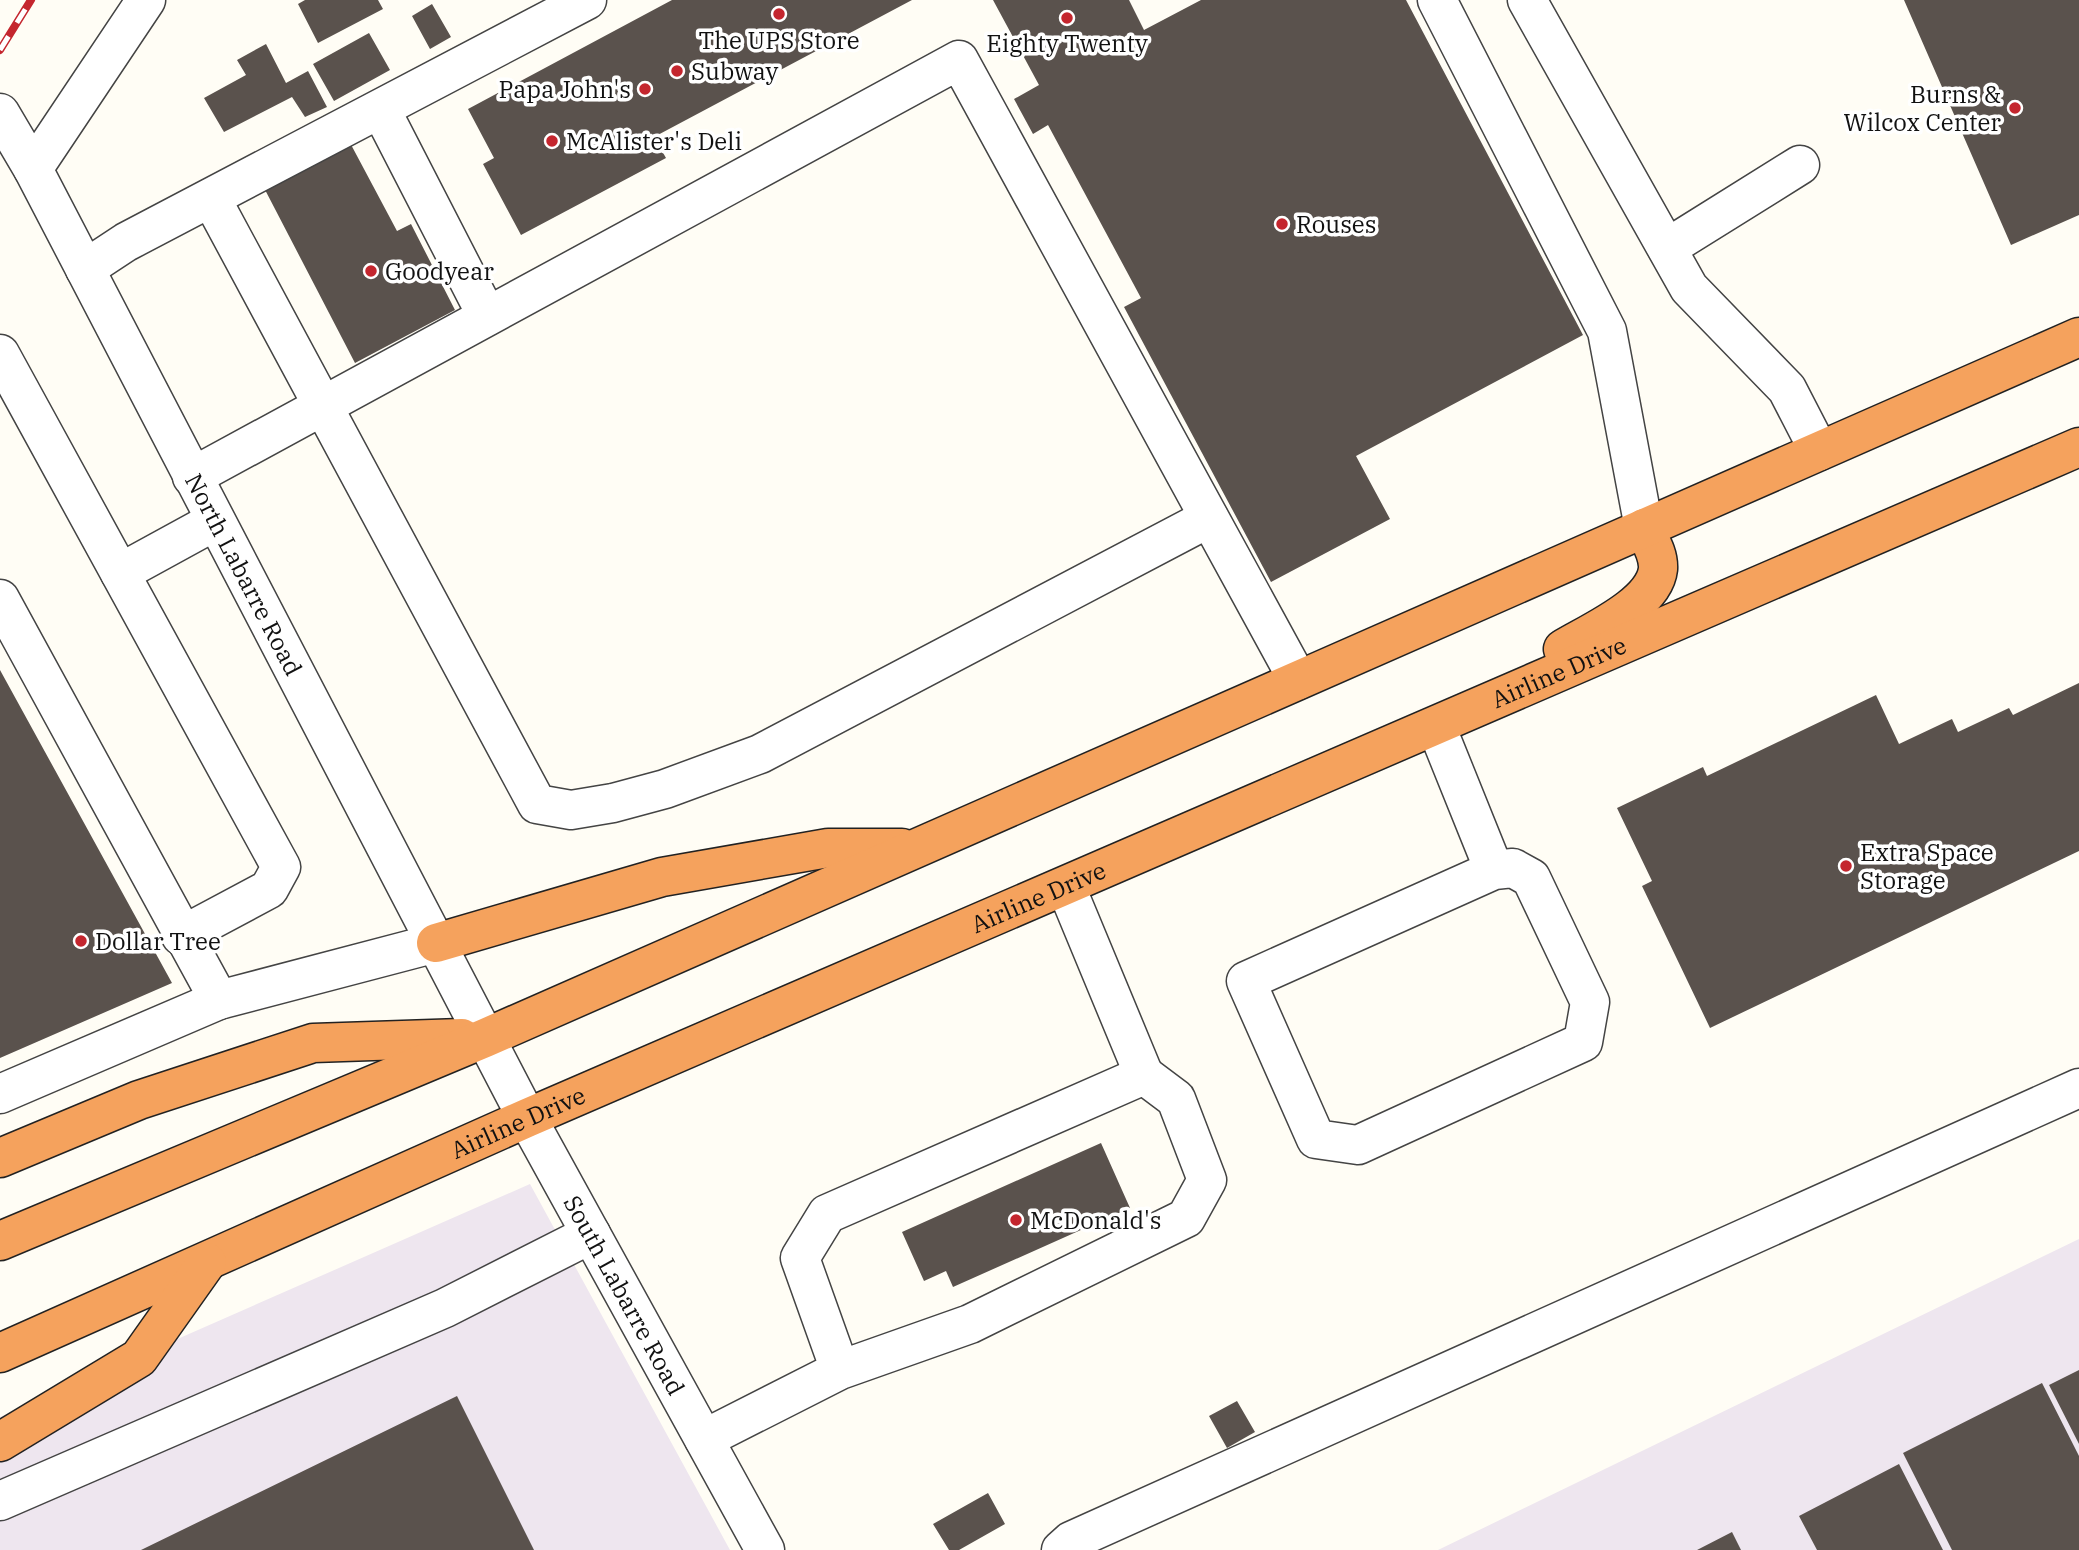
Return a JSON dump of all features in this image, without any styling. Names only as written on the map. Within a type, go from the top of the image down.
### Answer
[{"type":"highway","points":[[0,1241],[485,1038],[2079,337]]},
{"type":"highway","name":"Airline Drive","points":[[0,1353],[527,1118],[2079,447]]},
{"type":"highway","points":[[1426,731],[1628,610],[1652,587],[1658,570],[1657,554],[1644,528]]},
{"type":"highway","points":[[436,943],[662,877],[828,848],[919,848]]},
{"type":"highway","points":[[0,1158],[139,1100],[313,1043],[485,1038]]},
{"type":"highway","points":[[0,1442],[139,1358],[207,1262]]},
{"type":"street","points":[[33,169],[146,0]]},
{"type":"street","points":[[85,269],[126,242],[587,0]]},
{"type":"street","points":[[1437,0],[1607,331],[1644,528]]},
{"type":"street","points":[[1527,0],[1700,302],[1787,389],[1819,451]]},
{"type":"street","points":[[192,477],[959,60],[1298,680]]},
{"type":"street","points":[[381,110],[487,316]]},
{"type":"street","name":"North Labarre Road","points":[[0,113],[33,169],[485,1038]]},
{"type":"street","points":[[1667,248],[1800,165]]},
{"type":"street","points":[[211,198],[537,804],[571,810],[665,789],[760,754],[1209,517]]},
{"type":"street","points":[[0,354],[281,867],[269,889],[181,936]]},
{"type":"street","points":[[120,573],[215,521]]},
{"type":"street","points":[[0,599],[181,936],[219,1000]]},
{"type":"street","points":[[1426,731],[1494,870]]},
{"type":"street","points":[[1513,867],[1531,878],[1590,1002],[1583,1042],[1358,1146],[1317,1139],[1246,981],[1494,870],[1513,867]]},
{"type":"street","points":[[704,1439],[840,1370],[970,1324],[1186,1218],[1207,1180],[1176,1099],[1144,1075],[1066,887]]},
{"type":"street","points":[[0,1094],[219,1000],[436,943]]},
{"type":"street","name":"South Labarre Road","points":[[485,1038],[765,1550]]},
{"type":"street","points":[[840,1370],[800,1258],[827,1214],[1144,1075]]},
{"type":"street","points":[[1060,1550],[1071,1541],[2079,1088]]},
{"type":"street","points":[[0,1502],[445,1308],[591,1234]]},
{"type":"shaded area","points":[[530,1184],[730,1550],[0,1550],[0,1417]]},
{"type":"shaded area","points":[[2079,1239],[2079,1550],[1438,1550]]},
{"type":"building","points":[[305,0],[378,0],[383,9],[318,43],[298,4]]},
{"type":"building","points":[[672,0],[912,0],[654,137],[666,158],[521,235],[483,164],[494,158],[468,109]]},
{"type":"building","points":[[993,0],[1129,0],[1144,30],[1201,0],[1406,0],[1583,335],[1356,456],[1390,519],[1271,582],[1124,307],[1141,298],[1048,125],[1033,134],[1014,99],[1039,85]]},
{"type":"building","name":"Burns & Wilcox Center","points":[[1904,0],[2079,0],[2079,215],[2011,245]]},
{"type":"building","points":[[432,4],[451,37],[430,49],[412,16]]},
{"type":"building","points":[[369,33],[390,70],[334,101],[313,64]]},
{"type":"building","points":[[266,44],[286,83],[308,71],[327,107],[305,117],[292,97],[224,132],[204,98],[246,75],[237,60]]},
{"type":"building","name":"Goodyear","points":[[348,139],[397,231],[411,224],[455,310],[355,363],[262,184]]},
{"type":"building","points":[[0,670],[172,983],[0,1058]]},
{"type":"building","name":"Extra Space Storage","points":[[2079,683],[2079,851],[1710,1028],[1642,886],[1652,881],[1617,808],[1703,767],[1707,776],[1876,695],[1899,744],[1952,719],[1958,732],[2009,708],[2013,715]]},
{"type":"building","name":"McDonald's","points":[[1101,1143],[1130,1208],[953,1287],[946,1271],[924,1281],[902,1232]]},
{"type":"building","points":[[2079,1370],[2079,1444],[2049,1385]]},
{"type":"building","points":[[2042,1383],[2079,1456],[2079,1550],[1952,1550],[1903,1453]]},
{"type":"building","points":[[457,1396],[534,1550],[141,1550]]},
{"type":"building","points":[[1237,1401],[1255,1432],[1227,1448],[1209,1416]]},
{"type":"building","points":[[1899,1464],[1943,1550],[1817,1550],[1799,1516]]},
{"type":"building","points":[[988,1493],[1005,1524],[959,1550],[949,1550],[933,1524]]},
{"type":"building","points":[[1732,1532],[1741,1550],[1697,1550]]},
{"type":"railway","points":[[0,50],[31,0]]},
{"type":"place","name":"The UPS Store","points":[[779,14]]},
{"type":"place","name":"Eighty Twenty","points":[[1067,18]]},
{"type":"place","name":"Subway","points":[[677,71]]},
{"type":"place","name":"Papa John's","points":[[645,89]]},
{"type":"place","name":"Burns & Wilcox Center","points":[[2015,108]]},
{"type":"place","name":"McAlister's Deli","points":[[552,141]]},
{"type":"place","name":"Rouses","points":[[1282,224]]},
{"type":"place","name":"Goodyear","points":[[371,271]]},
{"type":"place","name":"Extra Space Storage","points":[[1846,866]]},
{"type":"place","name":"Dollar Tree","points":[[81,941]]},
{"type":"place","name":"McDonald's","points":[[1016,1220]]}]
